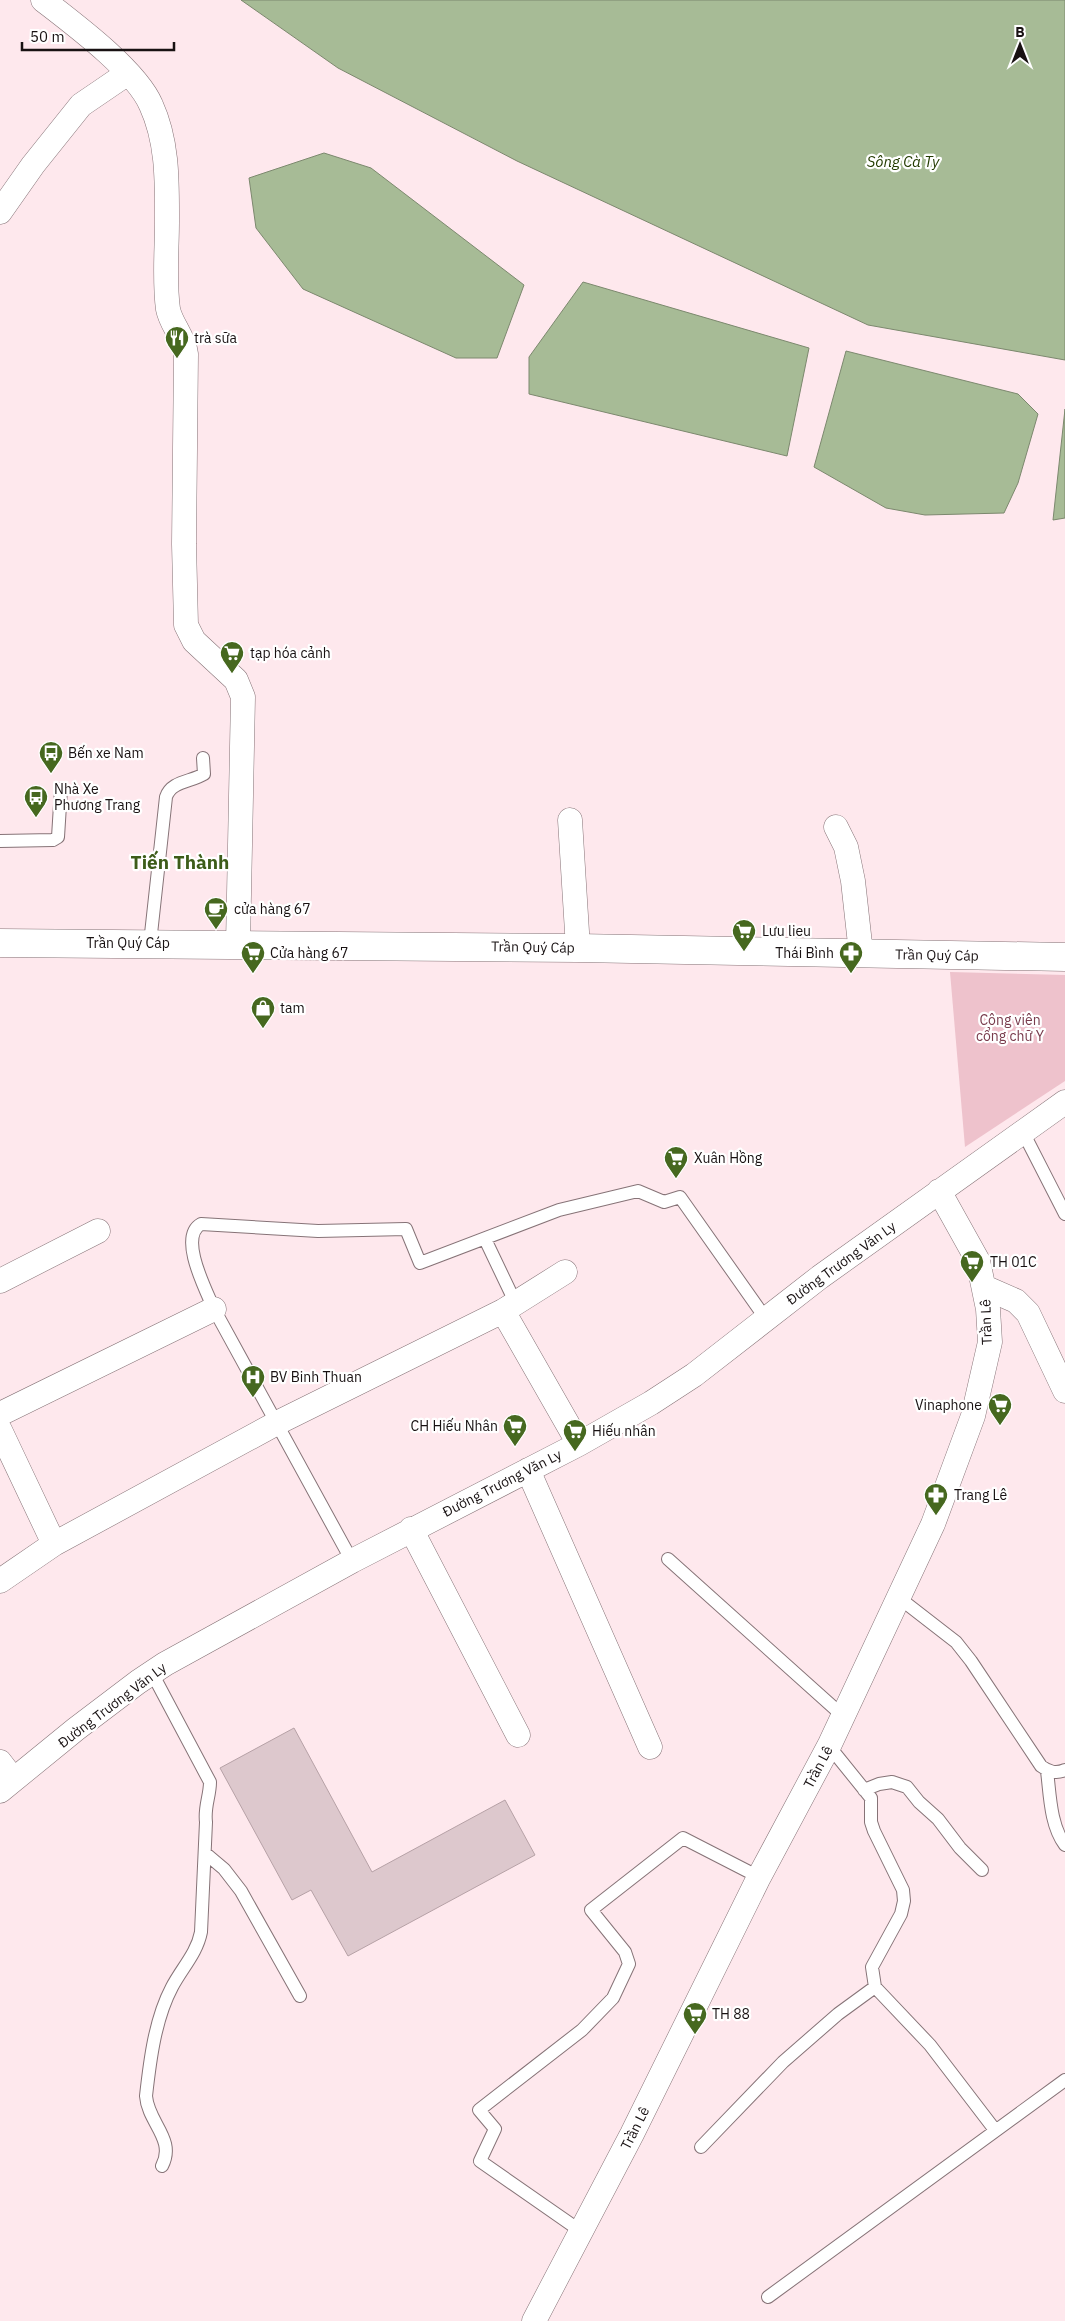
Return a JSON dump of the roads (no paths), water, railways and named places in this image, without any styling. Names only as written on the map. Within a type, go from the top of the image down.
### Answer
[{"type":"main road","name":"Trần Quý Cáp","points":[[0,943],[578,948],[1065,957]]},
{"type":"street","points":[[43,0],[75,25],[137,82],[151,104],[161,137],[166,170],[168,310],[185,343],[186,354],[184,544],[186,625],[194,641],[236,680],[242,697],[238,944]]},
{"type":"street","points":[[0,212],[33,164],[81,105],[128,73]]},
{"type":"street","points":[[570,820],[578,948]]},
{"type":"street","points":[[836,826],[846,847],[853,881],[861,953]]},
{"type":"street","name":"Đường Trương Văn Ly","points":[[4,1777],[152,1673],[352,1561],[579,1444],[651,1403],[694,1375],[820,1277],[1065,1102]]},
{"type":"street","name":"Trần Lê","points":[[534,2321],[582,2232],[681,2038],[759,1877],[829,1746],[933,1524],[973,1416],[990,1342],[988,1309],[978,1261],[939,1191]]},
{"type":"street","points":[[0,1282],[98,1231]]},
{"type":"street","points":[[0,1581],[54,1544],[277,1423],[510,1307],[564,1272]]},
{"type":"street","points":[[984,1287],[1016,1301],[1028,1313],[1065,1391]]},
{"type":"street","points":[[510,1307],[579,1444]]},
{"type":"street","points":[[0,1414],[214,1309]]},
{"type":"street","points":[[0,1430],[54,1544]]},
{"type":"street","points":[[528,1470],[650,1747]]},
{"type":"street","points":[[411,1530],[518,1735]]},
{"type":"lane","points":[[150,943],[168,790],[204,774],[204,758]]},
{"type":"lane","points":[[0,841],[53,840],[58,837],[61,789]]},
{"type":"lane","points":[[1023,1132],[1065,1214]]},
{"type":"lane","points":[[352,1561],[214,1309],[200,1275],[193,1250],[192,1235],[194,1227],[201,1224],[318,1232],[406,1229],[420,1263],[559,1210],[638,1191],[664,1202],[680,1197],[766,1319]]},
{"type":"lane","points":[[485,1239],[510,1307]]},
{"type":"lane","points":[[668,1559],[843,1716]]},
{"type":"lane","points":[[898,1598],[956,1642],[971,1661],[1041,1766],[1047,1771],[1065,1770]]},
{"type":"lane","points":[[152,1673],[210,1782],[210,1791],[204,1811],[205,1853],[202,1923],[199,1941],[172,1986],[161,2012],[148,2076],[147,2108],[165,2140],[166,2158],[162,2166]]},
{"type":"lane","points":[[829,1746],[871,1798],[871,1822],[874,1831],[903,1890],[904,1901],[901,1914],[872,1967],[875,1986],[930,2045],[995,2130]]},
{"type":"lane","points":[[1047,1771],[1053,1814],[1060,1838],[1065,1845]]},
{"type":"lane","points":[[864,1790],[879,1784],[892,1782],[907,1787],[918,1802],[938,1819],[960,1848],[982,1870]]},
{"type":"lane","points":[[582,2232],[480,2161],[495,2129],[479,2110],[582,2030],[613,1998],[629,1964],[625,1952],[591,1910],[683,1838],[759,1877]]},
{"type":"lane","points":[[205,1853],[224,1870],[240,1891],[300,1996]]},
{"type":"lane","points":[[701,2147],[783,2062],[838,2014],[875,1986]]},
{"type":"lane","points":[[768,2297],[1065,2080]]},
{"type":"water","name":"Sông Cà Ty","points":[[241,0],[1065,0],[1065,360],[868,325],[517,161],[338,68]]},
{"type":"water","points":[[324,153],[371,168],[524,285],[497,358],[456,358],[303,289],[256,228],[249,178]]},
{"type":"water","points":[[583,282],[809,348],[787,456],[529,394],[529,357]]},
{"type":"water","points":[[846,351],[1018,394],[1038,414],[1018,483],[1004,513],[925,515],[886,508],[814,467]]},
{"type":"water","points":[[1065,409],[1065,518],[1053,520]]},
{"type":"place","name":"trà sữa","points":[[177,359]]},
{"type":"place","name":"tạp hóa cảnh","points":[[232,674]]},
{"type":"place","name":"Bến xe Nam","points":[[51,774]]},
{"type":"place","name":"Nhà Xe Phương Trang","points":[[36,818]]},
{"type":"place","name":"cửa hàng 67","points":[[216,930]]},
{"type":"place","name":"Lưu lieu","points":[[744,952]]},
{"type":"place","name":"Cửa hàng 67","points":[[253,974]]},
{"type":"place","name":"Thái Bình","points":[[851,974]]},
{"type":"place","name":"tam","points":[[263,1029]]},
{"type":"place","name":"Xuân Hồng","points":[[676,1179]]},
{"type":"place","name":"TH 01C","points":[[972,1283]]},
{"type":"place","name":"BV Binh Thuan","points":[[253,1398]]},
{"type":"place","name":"Vinaphone","points":[[1000,1426]]},
{"type":"place","name":"CH Hiếu Nhân","points":[[515,1447]]},
{"type":"place","name":"Hiếu nhân","points":[[575,1452]]},
{"type":"place","name":"Trang Lê","points":[[936,1516]]},
{"type":"place","name":"TH 88","points":[[695,2035]]},
{"type":"district","name":"Tiến Thành","points":[[180,862]]},
{"type":"park label","name":"Công viên cổng chữ Y","points":[[1010,1028]]}]
